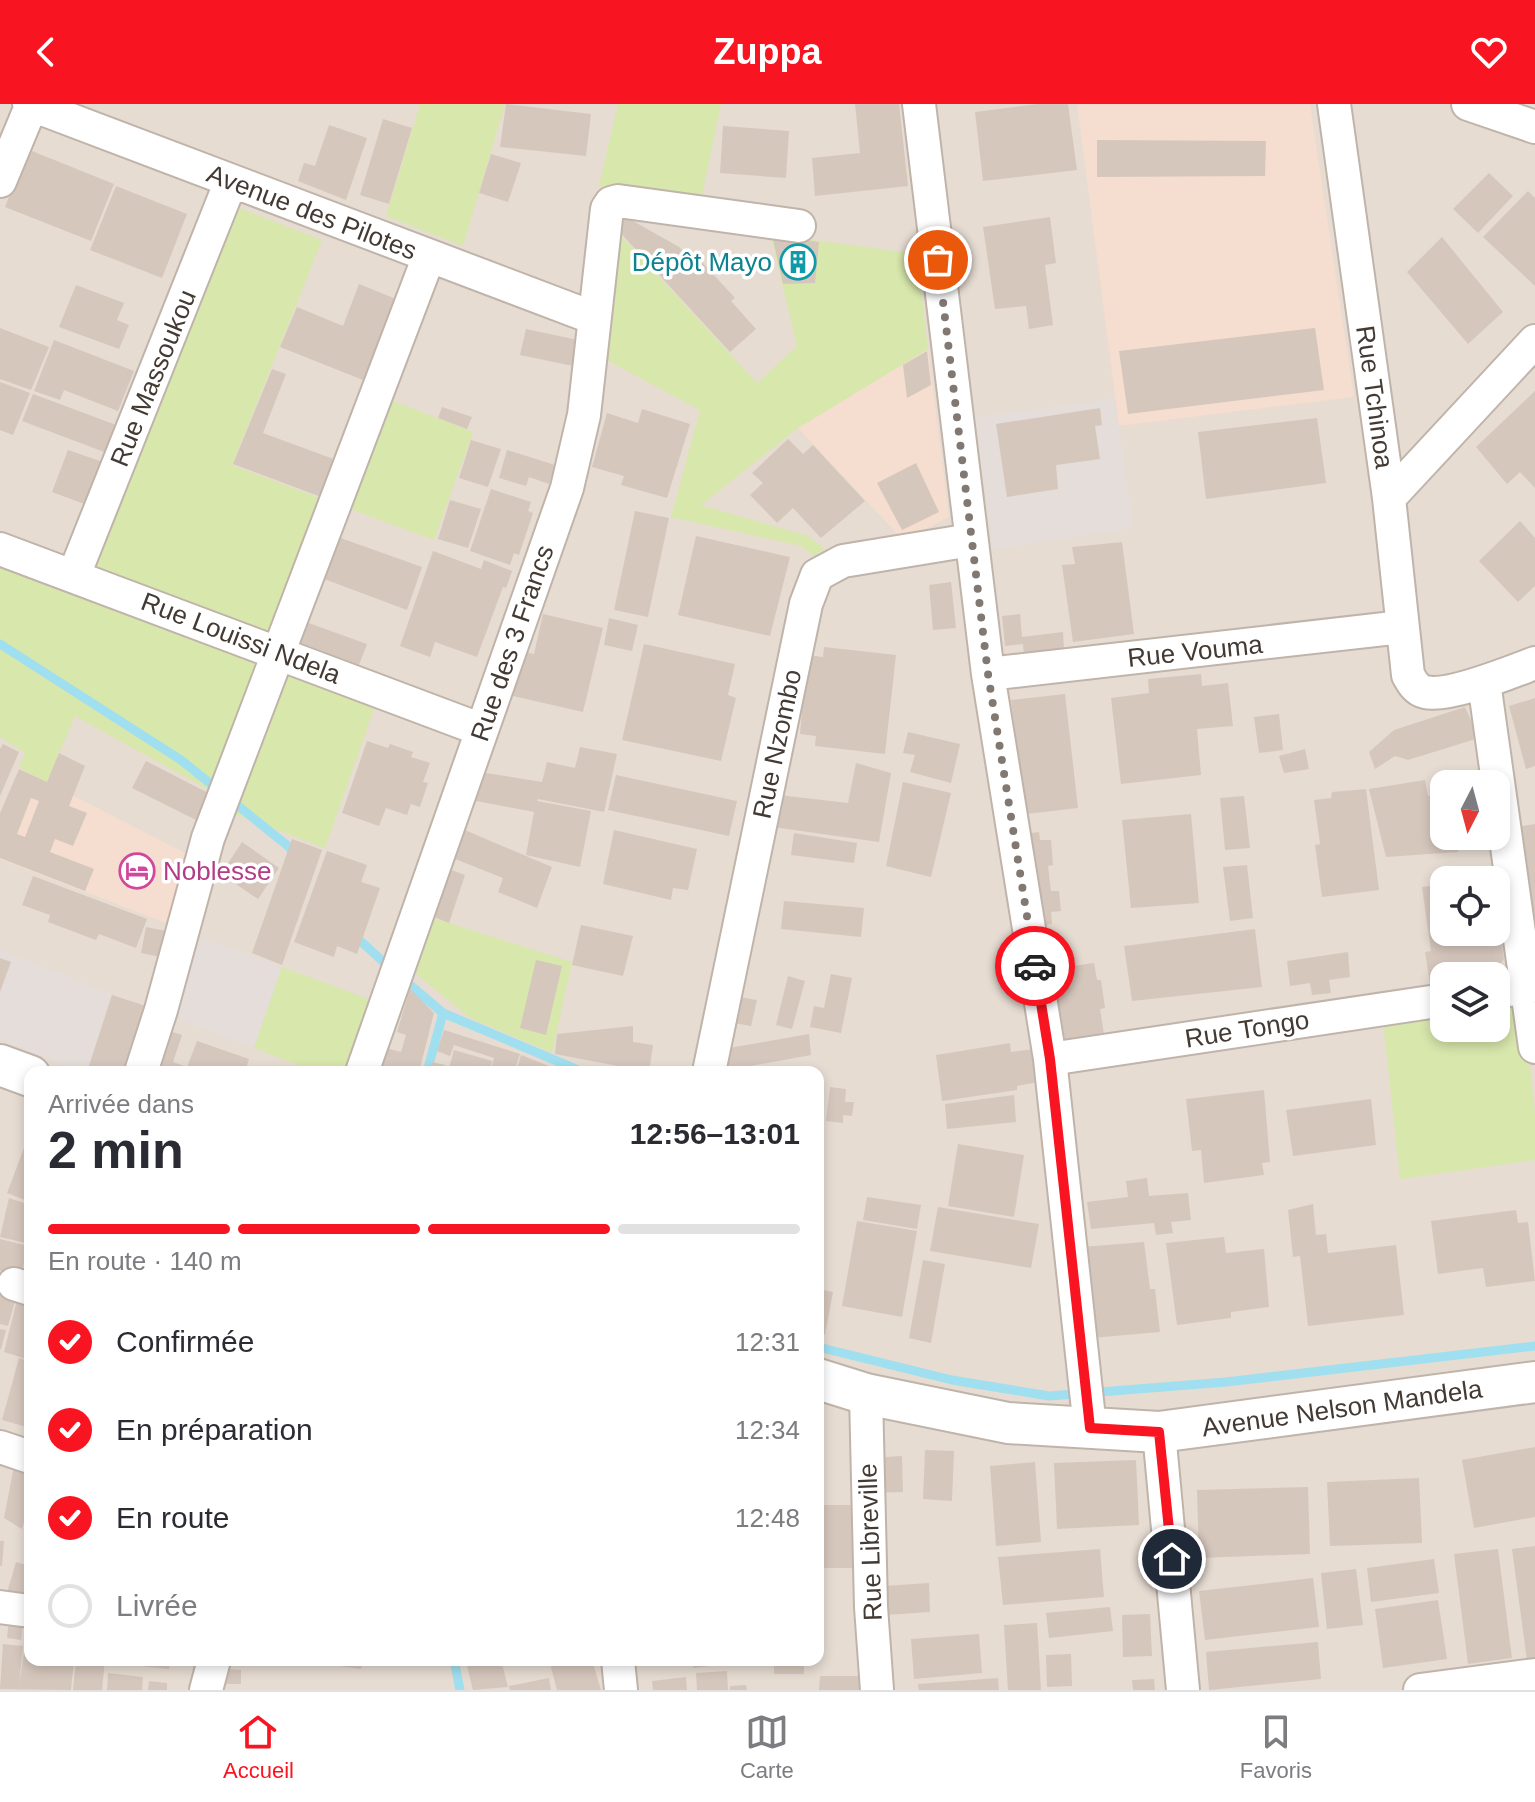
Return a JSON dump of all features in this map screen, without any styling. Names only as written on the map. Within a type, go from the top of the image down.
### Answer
[{"type":"street","points":[[0,181],[31,104]]},
{"type":"street","name":"Avenue des Pilotes","points":[[31,104],[594,318]]},
{"type":"street","points":[[919,104],[988,674],[1050,1059],[1090,1428]]},
{"type":"street","name":"Rue Tchinoa","points":[[1334,104],[1389,498],[1408,675],[1417,689],[1426,693],[1484,682]]},
{"type":"street","points":[[1468,104],[1535,127]]},
{"type":"street","name":"Rue Massoukou","points":[[74,575],[231,181]]},
{"type":"street","name":"Rue des 3 Francs","points":[[364,1066],[567,488],[584,415],[607,209],[611,203],[618,201],[799,226]]},
{"type":"street","points":[[143,1066],[208,838],[429,256]]},
{"type":"street","points":[[1389,498],[1535,341]]},
{"type":"street","name":"Rue Nzombo","points":[[710,1066],[806,604],[817,575],[843,561],[971,540]]},
{"type":"street","name":"Rue Louissi Ndela","points":[[0,549],[482,730]]},
{"type":"street","name":"Rue Vouma","points":[[988,674],[1402,627]]},
{"type":"street","points":[[1535,663],[1484,682],[1519,989],[1535,1047]]},
{"type":"street","name":"Rue Tongo","points":[[1050,1059],[1430,1002]]},
{"type":"street","points":[[0,1065],[24,1074]]},
{"type":"street","name":"Avenue Nelson Mandela","points":[[824,1381],[866,1394],[1008,1423],[1159,1432],[1535,1382]]},
{"type":"street","name":"Rue Libreville","points":[[866,1394],[871,1607],[877,1690]]},
{"type":"street","points":[[1159,1432],[1183,1690]]},
{"type":"street","points":[[0,1447],[24,1455]]},
{"type":"street","points":[[0,1607],[24,1610]]},
{"type":"street","points":[[206,1690],[212,1666]]},
{"type":"street","points":[[619,1666],[621,1690]]},
{"type":"street","points":[[1420,1690],[1535,1675]]},
{"type":"shaded area","points":[[0,104],[1535,104],[1535,1690],[0,1690]]},
{"type":"shaded area","points":[[1077,104],[1310,104],[1354,397],[1119,426]]},
{"type":"shaded area","points":[[928,349],[949,517],[903,540],[798,428]]},
{"type":"shaded area","points":[[1115,398],[1133,528],[992,549],[976,417]]},
{"type":"shaded area","points":[[19,768],[191,856],[171,925],[0,859],[0,812]]},
{"type":"shaded area","points":[[192,933],[282,967],[254,1048],[168,1015]]},
{"type":"shaded area","points":[[0,950],[111,993],[90,1066],[66,1066],[0,1039]]},
{"type":"green space","points":[[420,104],[505,104],[463,246],[386,216]]},
{"type":"green space","points":[[618,104],[721,104],[701,200],[599,186]]},
{"type":"green space","points":[[234,206],[322,240],[232,465],[325,500],[274,633],[90,564]]},
{"type":"green space","points":[[615,229],[757,383],[797,346],[770,234],[917,254],[928,349],[798,428],[701,505],[808,536],[825,549],[814,556],[801,546],[671,517],[700,410],[601,357]]},
{"type":"green space","points":[[386,398],[473,432],[434,540],[345,507]]},
{"type":"green space","points":[[0,563],[261,663],[213,792],[75,716],[47,782],[19,768],[25,753],[0,737]]},
{"type":"green space","points":[[284,671],[375,706],[325,848],[231,813]]},
{"type":"green space","points":[[427,916],[572,962],[552,1053],[470,1018],[409,968]]},
{"type":"green space","points":[[282,967],[374,1001],[350,1066],[300,1066],[254,1048]]},
{"type":"green space","points":[[1510,1004],[1524,1020],[1535,1111],[1535,1160],[1400,1179],[1383,1021],[1430,1015],[1430,1042],[1510,1042]]},
{"type":"building","points":[[506,104],[591,114],[586,156],[500,147]]},
{"type":"building","points":[[855,104],[899,104],[908,186],[815,196],[812,158],[860,153]]},
{"type":"building","points":[[1037,104],[1068,104],[1077,170],[983,181],[975,112]]},
{"type":"building","points":[[383,119],[412,128],[389,204],[360,195]]},
{"type":"building","points":[[329,125],[367,138],[346,200],[298,181],[304,163],[315,166]]},
{"type":"building","points":[[723,126],[789,131],[786,178],[720,173]]},
{"type":"building","points":[[1097,140],[1266,141],[1265,176],[1097,177]]},
{"type":"building","points":[[27,149],[114,184],[91,241],[5,207]]},
{"type":"building","points":[[491,154],[521,163],[508,202],[479,193]]},
{"type":"building","points":[[1489,173],[1513,196],[1478,233],[1453,209]]},
{"type":"building","points":[[116,186],[187,214],[162,278],[90,250]]},
{"type":"building","points":[[1528,191],[1535,198],[1535,286],[1483,237]]},
{"type":"building","points":[[626,217],[679,247],[697,265],[701,261],[735,298],[731,301],[756,329],[730,352],[616,228]]},
{"type":"building","points":[[1050,217],[1056,263],[1045,265],[1053,325],[1029,329],[1026,306],[995,309],[983,227]]},
{"type":"building","name":"Dépôt Mayo","points":[[772,235],[819,242],[815,283],[783,284]]},
{"type":"building","points":[[1442,237],[1503,312],[1468,344],[1407,272]]},
{"type":"building","points":[[359,284],[396,299],[363,380],[280,347],[297,307],[343,326]]},
{"type":"building","points":[[76,285],[124,303],[117,320],[129,325],[119,349],[59,327]]},
{"type":"building","points":[[0,328],[49,347],[31,390],[0,379]]},
{"type":"building","points":[[1315,328],[1324,390],[1128,414],[1119,351]]},
{"type":"building","points":[[526,329],[578,340],[573,366],[520,355]]},
{"type":"building","points":[[54,340],[134,371],[118,411],[64,390],[60,400],[34,391]]},
{"type":"building","points":[[927,351],[931,385],[907,398],[903,365]]},
{"type":"building","points":[[272,369],[286,374],[263,433],[339,461],[324,498],[233,464]]},
{"type":"building","points":[[0,382],[30,393],[13,435],[0,430]]},
{"type":"building","points":[[1535,391],[1535,488],[1520,472],[1507,484],[1476,447]]},
{"type":"building","points":[[33,394],[119,426],[107,453],[22,421]]},
{"type":"building","points":[[442,407],[472,417],[467,429],[438,418]]},
{"type":"building","points":[[1100,408],[1102,425],[1095,426],[1100,459],[1056,465],[1058,489],[1007,497],[996,424]]},
{"type":"building","points":[[642,409],[690,424],[667,498],[621,485],[624,476],[592,467],[607,413],[638,423]]},
{"type":"building","points":[[1317,418],[1326,483],[1206,499],[1198,432]]},
{"type":"building","points":[[788,439],[803,454],[813,445],[865,501],[821,538],[793,508],[777,523],[750,495],[763,483],[752,473]]},
{"type":"building","points":[[471,440],[501,449],[488,487],[459,478]]},
{"type":"building","points":[[68,450],[103,462],[87,505],[52,492]]},
{"type":"building","points":[[507,450],[555,465],[549,484],[529,477],[526,486],[499,478]]},
{"type":"building","points":[[916,463],[939,512],[902,530],[877,483]]},
{"type":"building","points":[[491,489],[531,502],[528,511],[533,513],[519,555],[514,553],[510,565],[470,551]]},
{"type":"building","points":[[450,500],[481,509],[468,548],[438,539]]},
{"type":"building","points":[[635,511],[669,518],[648,617],[614,610]]},
{"type":"building","points":[[1520,521],[1535,538],[1535,586],[1518,602],[1479,561]]},
{"type":"building","points":[[335,536],[422,567],[407,610],[319,577]]},
{"type":"building","points":[[696,536],[790,557],[770,636],[678,615]]},
{"type":"building","points":[[1122,542],[1134,634],[1073,642],[1062,565],[1075,564],[1072,547]]},
{"type":"building","points":[[433,551],[481,569],[484,560],[512,571],[477,657],[435,642],[430,657],[400,646]]},
{"type":"building","points":[[951,582],[956,628],[933,630],[929,585]]},
{"type":"building","points":[[543,614],[603,628],[583,712],[513,696],[523,652],[534,654]]},
{"type":"building","points":[[1020,614],[1022,637],[1063,632],[1064,650],[1024,655],[1023,644],[1005,646],[1002,616]]},
{"type":"building","points":[[609,618],[638,625],[632,651],[604,645]]},
{"type":"building","points":[[303,621],[367,644],[359,665],[296,641]]},
{"type":"building","points":[[644,644],[735,664],[728,695],[736,698],[721,761],[622,740]]},
{"type":"building","points":[[824,647],[896,655],[885,754],[815,746],[816,736],[800,734],[807,655],[823,657]]},
{"type":"building","points":[[1201,674],[1202,686],[1228,683],[1233,726],[1197,729],[1201,775],[1121,784],[1111,698],[1149,693],[1148,679]]},
{"type":"building","points":[[1065,694],[1078,808],[1026,814],[1011,700]]},
{"type":"building","points":[[1535,698],[1535,766],[1526,769],[1509,706]]},
{"type":"building","points":[[1465,707],[1479,738],[1408,760],[1395,756],[1375,769],[1369,752],[1394,730]]},
{"type":"building","points":[[1279,714],[1283,750],[1259,753],[1254,717]]},
{"type":"building","points":[[908,732],[960,744],[951,783],[910,772],[915,755],[903,753]]},
{"type":"building","points":[[367,741],[388,748],[390,744],[413,752],[411,757],[430,763],[423,782],[428,783],[420,807],[411,804],[407,815],[386,808],[379,826],[342,813]]},
{"type":"building","points":[[3,744],[19,752],[0,796],[0,749]]},
{"type":"building","points":[[580,747],[617,754],[604,812],[537,801],[591,811],[580,867],[526,855],[534,812],[476,801],[480,772],[542,782],[547,762],[575,768]]},
{"type":"building","points":[[1305,749],[1309,769],[1284,773],[1279,756]]},
{"type":"building","points":[[59,753],[85,766],[69,806],[87,813],[73,846],[55,839],[50,852],[94,869],[85,891],[0,858],[0,813],[19,769],[47,782]],"holes":[[[31,798],[39,801],[25,837],[17,834]]]},
{"type":"building","points":[[146,761],[212,795],[198,821],[132,788]]},
{"type":"building","points":[[856,763],[891,773],[879,842],[773,827],[779,795],[848,803]]},
{"type":"building","points":[[616,775],[737,801],[729,836],[608,810]]},
{"type":"building","points":[[1425,780],[1430,796],[1430,850],[1458,852],[1386,857],[1369,789]]},
{"type":"building","points":[[903,782],[951,793],[931,877],[886,866]]},
{"type":"building","points":[[1366,789],[1379,890],[1322,897],[1315,845],[1320,844],[1314,800],[1331,798],[1332,792]]},
{"type":"building","points":[[1244,796],[1250,848],[1225,850],[1220,798]]},
{"type":"building","points":[[1191,814],[1199,903],[1131,908],[1122,820]]},
{"type":"building","points":[[1535,824],[1535,925],[1531,926],[1517,827]]},
{"type":"building","points":[[460,828],[552,867],[537,908],[498,892],[503,878],[450,857]]},
{"type":"building","points":[[614,830],[697,849],[688,890],[673,888],[671,900],[603,884]]},
{"type":"building","points":[[1039,832],[1040,840],[1051,840],[1053,865],[1048,866],[1051,891],[1059,891],[1061,911],[1051,912],[1052,924],[1045,925],[1031,833]]},
{"type":"building","points":[[794,833],[857,843],[854,863],[791,855]]},
{"type":"building","points":[[292,839],[322,850],[282,965],[252,953]]},
{"type":"building","points":[[242,842],[279,868],[258,899],[221,874]]},
{"type":"building","points":[[327,851],[367,865],[361,882],[380,888],[357,954],[337,946],[334,957],[294,942]]},
{"type":"building","points":[[1247,865],[1253,918],[1230,921],[1223,867]]},
{"type":"building","points":[[446,868],[465,875],[449,923],[429,915]]},
{"type":"building","points":[[33,876],[147,919],[136,948],[99,934],[96,940],[48,922],[50,915],[22,905]]},
{"type":"building","points":[[1430,886],[1430,944],[1422,887]]},
{"type":"building","points":[[784,901],[864,908],[861,937],[781,929]]},
{"type":"building","points":[[581,925],[633,936],[623,976],[572,965]]},
{"type":"building","points":[[146,927],[166,931],[161,957],[141,953]]},
{"type":"building","points":[[1255,929],[1262,987],[1132,1001],[1124,946]]},
{"type":"building","points":[[1430,946],[1502,946],[1504,959],[1502,962],[1430,962],[1430,984],[1425,952],[1431,951]]},
{"type":"building","points":[[1348,952],[1350,977],[1329,980],[1331,993],[1312,995],[1310,983],[1290,986],[1287,961]]},
{"type":"building","points":[[0,958],[11,962],[0,992]]},
{"type":"building","points":[[536,960],[562,966],[546,1035],[520,1028]]},
{"type":"building","points":[[1094,963],[1097,980],[1101,980],[1105,1008],[1100,1009],[1104,1034],[1065,1040],[1053,969]]},
{"type":"building","points":[[831,974],[852,978],[841,1033],[810,1027],[814,1006],[824,1008]]},
{"type":"building","points":[[788,976],[805,981],[792,1029],[776,1025]]},
{"type":"building","points":[[410,989],[434,1013],[421,1066],[375,1066],[382,1047],[401,1052],[406,1035],[397,1032]]},
{"type":"building","points":[[112,995],[149,1007],[129,1066],[89,1066]]},
{"type":"building","points":[[734,996],[757,1000],[751,1026],[728,1022]]},
{"type":"building","points":[[633,1026],[633,1042],[653,1045],[650,1066],[618,1066],[555,1054],[557,1034]]},
{"type":"building","points":[[166,1030],[182,1035],[173,1062],[184,1066],[153,1066]]},
{"type":"building","points":[[444,1030],[520,1054],[516,1066],[492,1066],[494,1058],[454,1045],[450,1056],[437,1051]]},
{"type":"building","points":[[809,1034],[811,1055],[750,1066],[724,1066],[729,1048]]},
{"type":"building","points":[[197,1041],[249,1059],[247,1066],[187,1066]]},
{"type":"building","points":[[1010,1043],[1011,1052],[1034,1049],[1038,1082],[1017,1086],[1017,1090],[942,1101],[936,1055]]},
{"type":"building","points":[[454,1050],[492,1061],[491,1066],[450,1066]]},
{"type":"building","points":[[521,1055],[549,1066],[518,1066]]},
{"type":"building","points":[[830,1087],[846,1089],[845,1102],[854,1102],[852,1116],[843,1115],[843,1123],[826,1121]]},
{"type":"building","points":[[1264,1090],[1270,1162],[1262,1163],[1264,1175],[1204,1183],[1201,1150],[1192,1151],[1186,1099]]},
{"type":"building","points":[[1014,1095],[1016,1122],[947,1129],[945,1104]]},
{"type":"building","points":[[1371,1099],[1376,1145],[1293,1156],[1286,1110]]},
{"type":"building","points":[[958,1144],[1024,1155],[1014,1217],[948,1206]]},
{"type":"building","points":[[24,1148],[24,1200],[7,1193]]},
{"type":"building","points":[[1147,1178],[1149,1196],[1188,1193],[1191,1220],[1171,1222],[1173,1233],[1156,1235],[1154,1223],[1091,1229],[1087,1202],[1128,1197],[1126,1181]]},
{"type":"building","points":[[867,1197],[921,1205],[917,1229],[863,1220]]},
{"type":"building","points":[[9,1198],[24,1203],[24,1243],[0,1237]]},
{"type":"building","points":[[1313,1204],[1316,1235],[1326,1234],[1328,1253],[1396,1245],[1404,1315],[1308,1326],[1300,1256],[1293,1257],[1288,1210]]},
{"type":"building","points":[[938,1207],[1039,1224],[1031,1268],[930,1251]]},
{"type":"building","points":[[1516,1210],[1518,1223],[1528,1222],[1535,1281],[1486,1287],[1483,1268],[1438,1274],[1431,1221]]},
{"type":"building","points":[[857,1221],[917,1231],[902,1317],[842,1306]]},
{"type":"building","points":[[1224,1237],[1226,1253],[1264,1249],[1269,1307],[1231,1312],[1231,1318],[1177,1325],[1166,1243]]},
{"type":"building","points":[[0,1239],[24,1245],[21,1276],[0,1271]]},
{"type":"building","points":[[1144,1242],[1150,1289],[1155,1289],[1160,1332],[1091,1338],[1082,1247]]},
{"type":"building","points":[[923,1260],[945,1264],[931,1343],[909,1338]]},
{"type":"building","points":[[0,1289],[17,1294],[8,1326],[0,1324]]},
{"type":"building","points":[[824,1290],[833,1292],[824,1335]]},
{"type":"building","points":[[17,1300],[24,1302],[24,1358],[4,1352]]},
{"type":"building","points":[[0,1329],[6,1330],[1,1349],[0,1349]]},
{"type":"building","points":[[19,1358],[24,1360],[24,1426],[2,1420]]},
{"type":"building","points":[[1535,1447],[1535,1517],[1474,1528],[1462,1460]]},
{"type":"building","points":[[925,1450],[954,1451],[952,1501],[923,1499]]},
{"type":"building","points":[[902,1456],[903,1492],[869,1493],[868,1458]]},
{"type":"building","points":[[1136,1460],[1139,1525],[1057,1529],[1054,1463]]},
{"type":"building","points":[[1035,1462],[1041,1542],[996,1546],[990,1466]]},
{"type":"building","points":[[14,1466],[24,1469],[22,1529],[4,1518]]},
{"type":"building","points":[[1419,1478],[1422,1543],[1330,1546],[1327,1482]]},
{"type":"building","points":[[1308,1487],[1310,1554],[1199,1558],[1197,1490]]},
{"type":"building","points":[[824,1505],[856,1505],[856,1568],[824,1568]]},
{"type":"building","points":[[0,1541],[4,1541],[2,1566],[0,1566]]},
{"type":"building","points":[[1535,1546],[1535,1660],[1527,1661],[1512,1549]]},
{"type":"building","points":[[1100,1549],[1104,1597],[1003,1605],[998,1557]]},
{"type":"building","points":[[1498,1549],[1512,1658],[1468,1664],[1454,1554]]},
{"type":"building","points":[[1434,1559],[1439,1593],[1371,1602],[1367,1568]]},
{"type":"building","points":[[16,1562],[24,1564],[24,1605],[5,1599]]},
{"type":"building","points":[[1356,1569],[1363,1625],[1327,1629],[1321,1573]]},
{"type":"building","points":[[1313,1578],[1319,1627],[1205,1640],[1199,1591]]},
{"type":"building","points":[[929,1583],[930,1612],[886,1615],[884,1586]]},
{"type":"building","points":[[1438,1600],[1447,1659],[1383,1668],[1375,1609]]},
{"type":"building","points":[[1110,1607],[1113,1631],[1049,1638],[1046,1613]]},
{"type":"building","points":[[1150,1614],[1152,1656],[1123,1657],[1122,1615]]},
{"type":"building","points":[[9,1618],[23,1619],[21,1640],[7,1638]]},
{"type":"building","points":[[1037,1623],[1041,1690],[1008,1690],[1004,1625]]},
{"type":"building","points":[[979,1634],[982,1673],[914,1679],[911,1639]]},
{"type":"building","points":[[1318,1642],[1321,1679],[1209,1690],[1206,1652]]},
{"type":"building","points":[[3,1644],[23,1646],[19,1686],[24,1652],[24,1666],[73,1666],[71,1690],[0,1689]]},
{"type":"building","points":[[1071,1654],[1072,1686],[1047,1687],[1046,1655]]},
{"type":"building","points":[[75,1666],[104,1666],[102,1690],[73,1690]]},
{"type":"building","points":[[141,1666],[169,1666],[169,1669]]},
{"type":"building","points":[[467,1666],[503,1666],[508,1687],[473,1690]]},
{"type":"building","points":[[551,1666],[594,1666],[601,1690],[557,1690]]},
{"type":"building","points":[[774,1666],[804,1666],[804,1674],[774,1674]]},
{"type":"building","points":[[223,1669],[241,1670],[241,1684],[222,1684]]},
{"type":"building","points":[[727,1671],[728,1690],[697,1690],[696,1673]]},
{"type":"building","points":[[108,1673],[143,1677],[142,1690],[107,1690]]},
{"type":"building","points":[[820,1676],[861,1676],[861,1690],[819,1690]]},
{"type":"building","points":[[686,1677],[687,1690],[653,1690],[652,1681]]},
{"type":"building","points":[[549,1678],[551,1690],[510,1690],[509,1686]]},
{"type":"building","points":[[998,1678],[999,1690],[919,1690],[918,1684]]},
{"type":"building","points":[[1154,1679],[1155,1690],[1133,1690],[1132,1680]]},
{"type":"building","points":[[149,1681],[167,1683],[167,1690],[148,1690]]},
{"type":"building","points":[[746,1685],[747,1690],[730,1690],[730,1686]]},
{"type":"waterway","points":[[0,644],[181,760],[288,846],[296,856]]},
{"type":"waterway","points":[[354,935],[390,968]]},
{"type":"waterway","points":[[402,978],[443,1013],[569,1066]]},
{"type":"waterway","points":[[429,1066],[443,1013]]},
{"type":"waterway","points":[[824,1348],[952,1380],[1049,1396],[1226,1382],[1535,1346]]},
{"type":"waterway","points":[[455,1666],[460,1690]]},
{"type":"way so far","points":[[938,260],[988,674],[1035,966]]},
{"type":"place","name":"Dépôt Mayo","points":[[798,262]]},
{"type":"place","name":"Noblesse","points":[[137,871]]},
{"type":"route","points":[[1035,966],[1050,1059],[1090,1428],[1159,1432],[1172,1559]]}]
